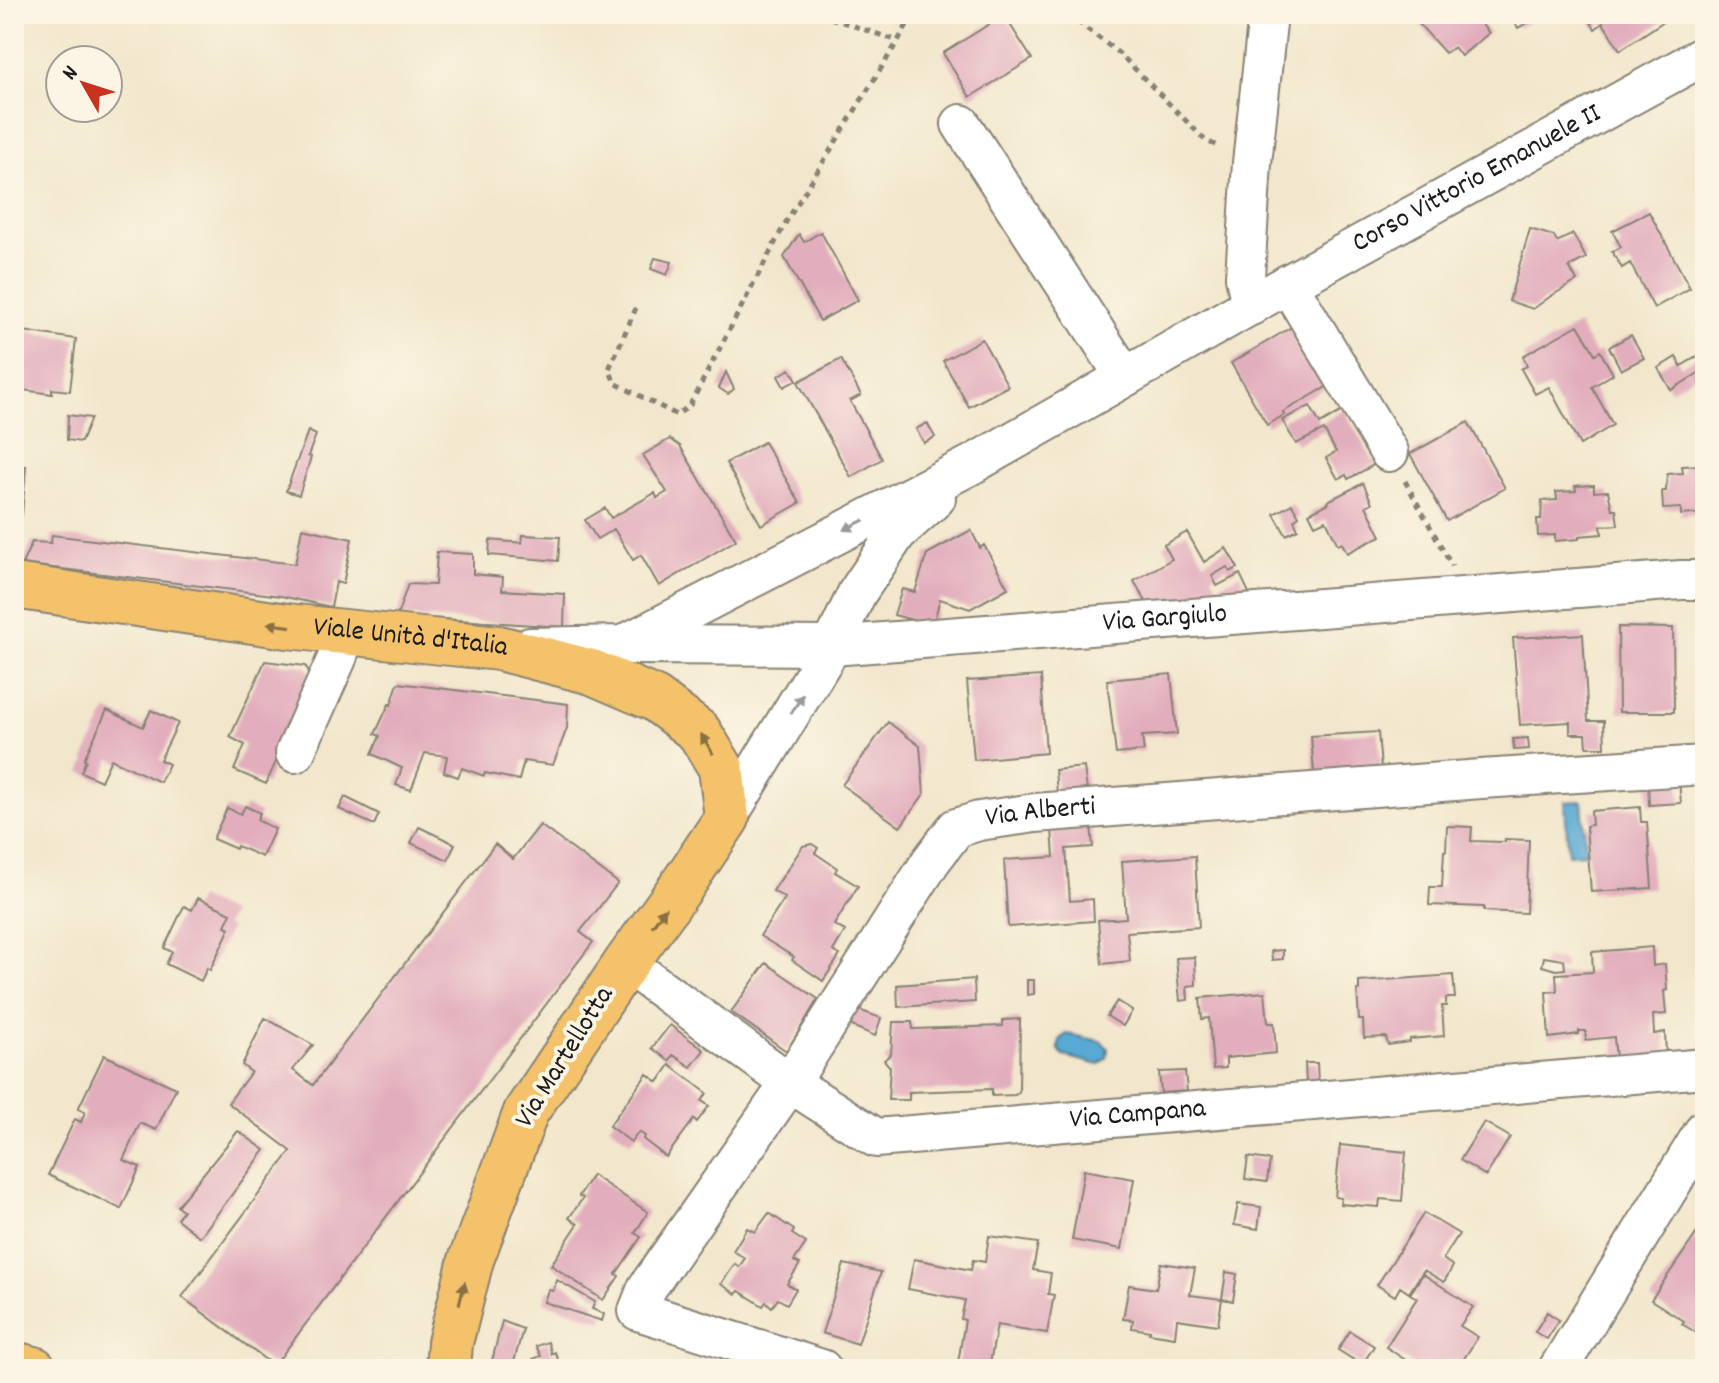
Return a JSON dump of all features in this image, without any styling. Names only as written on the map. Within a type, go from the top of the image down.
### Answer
[{"type":"main road","name":"Viale Unità d'Italia","points":[[14,586],[287,626],[499,648],[592,672],[655,699],[699,732],[721,768],[727,818]]},
{"type":"main road","name":"Via Martellotta","points":[[448,1369],[450,1343],[471,1260],[526,1112],[727,818]]},
{"type":"main road","points":[[14,1364],[34,1369]]},
{"type":"street","points":[[1251,306],[1245,277],[1252,163],[1268,14]]},
{"type":"street","name":"Corso Vittorio Emanuele II","points":[[973,464],[1288,284],[1705,55]]},
{"type":"street","points":[[961,124],[1125,377]]},
{"type":"street","points":[[1288,284],[1389,452]]},
{"type":"street","points":[[623,645],[973,464]]},
{"type":"street","points":[[727,818],[832,646],[857,593],[897,533],[973,464]]},
{"type":"street","name":"Via Gargiulo","points":[[499,648],[832,646],[1705,580]]},
{"type":"street","name":"Viale Unità d'Italia","points":[[295,753],[338,656],[345,632]]},
{"type":"street","name":"Via Alberti","points":[[822,1369],[638,1311],[647,1288],[790,1083],[931,861],[956,828],[979,821],[1035,813],[1705,765]]},
{"type":"street","name":"Via Campana","points":[[626,963],[790,1083],[876,1138],[1705,1068]]},
{"type":"street","points":[[1558,1369],[1705,1129]]},
{"type":"path","points":[[819,14],[898,41]]},
{"type":"path","points":[[636,308],[609,369],[615,383],[677,415],[690,405],[786,222],[913,14]]},
{"type":"path","points":[[1068,14],[1121,55],[1205,140],[1252,163]]},
{"type":"path","points":[[1389,452],[1469,596]]},
{"type":"water","points":[[1582,801],[1586,853],[1568,854],[1565,802]]},
{"type":"water","points":[[1067,1034],[1100,1041],[1108,1048],[1107,1058],[1099,1065],[1064,1056],[1059,1046],[1061,1038]]},
{"type":"building","points":[[1410,14],[1473,14],[1489,33],[1461,56],[1454,47],[1445,53]]},
{"type":"building","points":[[1510,14],[1525,14],[1529,22],[1518,28]]},
{"type":"building","points":[[1594,14],[1664,14],[1667,19],[1620,50],[1603,23],[1595,29],[1588,18]]},
{"type":"building","points":[[1004,15],[1032,59],[970,97],[943,53]]},
{"type":"building","points":[[1649,212],[1690,288],[1654,308],[1630,263],[1622,268],[1612,252],[1621,247],[1612,231]]},
{"type":"building","points":[[1530,229],[1554,236],[1557,242],[1573,234],[1586,258],[1569,267],[1577,281],[1533,309],[1509,301]]},
{"type":"building","points":[[821,232],[858,300],[820,321],[784,257],[799,234],[804,242]]},
{"type":"building","points":[[655,258],[672,262],[667,275],[651,269]]},
{"type":"building","points":[[1295,325],[1330,385],[1267,425],[1231,363]]},
{"type":"building","points":[[1578,325],[1595,354],[1600,351],[1613,374],[1592,387],[1613,425],[1580,445],[1549,387],[1535,394],[1521,369],[1527,366],[1523,356]]},
{"type":"building","points":[[23,331],[76,339],[70,391],[52,389],[52,394],[15,389]]},
{"type":"building","points":[[1631,335],[1644,358],[1621,370],[1609,347]]},
{"type":"building","points":[[982,339],[1008,386],[969,407],[943,361]]},
{"type":"building","points":[[1705,352],[1705,369],[1671,390],[1658,368],[1676,357],[1681,366]]},
{"type":"building","points":[[841,359],[861,395],[850,401],[882,459],[851,477],[798,382]]},
{"type":"building","points":[[790,369],[797,380],[784,387],[778,376]]},
{"type":"building","points":[[726,372],[734,389],[728,394],[719,388]]},
{"type":"building","points":[[1310,406],[1320,424],[1344,410],[1375,464],[1348,479],[1346,475],[1338,479],[1326,458],[1336,452],[1324,430],[1296,444],[1282,420]]},
{"type":"building","points":[[68,415],[91,418],[81,442],[67,440]]},
{"type":"building","points":[[1468,422],[1505,488],[1447,521],[1410,454]]},
{"type":"building","points":[[927,423],[935,437],[924,443],[916,429]]},
{"type":"building","points":[[308,431],[316,435],[299,495],[286,491]]},
{"type":"building","points":[[670,439],[680,446],[736,540],[659,586],[641,555],[633,560],[614,529],[597,539],[585,520],[605,508],[611,518],[655,493],[657,498],[667,492],[643,455]]},
{"type":"building","points":[[764,442],[800,503],[761,525],[726,463]]},
{"type":"building","points":[[1703,465],[1705,513],[1681,515],[1681,508],[1663,509],[1662,491],[1666,491],[1667,474],[1683,473],[1682,466]]},
{"type":"building","points":[[14,466],[26,466],[22,515],[14,515]]},
{"type":"building","points":[[1363,483],[1372,503],[1366,506],[1381,536],[1347,553],[1342,543],[1338,545],[1326,520],[1315,525],[1309,513]]},
{"type":"building","points":[[1594,485],[1594,492],[1608,491],[1612,509],[1616,509],[1618,525],[1601,526],[1602,534],[1579,536],[1579,539],[1555,541],[1555,535],[1538,536],[1537,519],[1541,519],[1542,501],[1557,500],[1556,492],[1576,491],[1575,486]]},
{"type":"building","points":[[1292,504],[1299,516],[1294,520],[1298,529],[1286,535],[1274,514]]},
{"type":"building","points":[[302,528],[352,539],[343,584],[336,582],[331,607],[281,596],[22,564],[32,542],[51,543],[52,535],[295,564]]},
{"type":"building","points":[[971,530],[980,548],[984,545],[1008,588],[970,609],[940,599],[934,621],[920,622],[894,615],[902,589],[915,592],[927,554]]},
{"type":"building","points":[[1187,532],[1204,562],[1226,548],[1238,568],[1230,572],[1227,567],[1212,576],[1217,586],[1240,574],[1250,595],[1148,605],[1134,581],[1172,559],[1164,545]]},
{"type":"building","points":[[523,535],[560,537],[558,561],[489,555],[490,540],[522,543]]},
{"type":"building","points":[[437,552],[473,554],[473,574],[503,577],[502,590],[565,594],[564,627],[397,616],[408,584],[435,585]]},
{"type":"building","points":[[1618,627],[1673,628],[1674,712],[1619,712]]},
{"type":"building","points":[[1583,634],[1588,721],[1604,721],[1605,747],[1587,747],[1586,734],[1570,734],[1570,722],[1520,725],[1513,638]]},
{"type":"building","points":[[265,661],[305,666],[314,677],[266,784],[234,770],[245,745],[230,737]]},
{"type":"building","points":[[1171,674],[1177,734],[1142,736],[1144,751],[1116,754],[1107,680]]},
{"type":"building","points":[[1041,676],[1046,753],[974,760],[967,681]]},
{"type":"building","points":[[398,683],[568,704],[567,728],[553,765],[524,761],[519,780],[485,773],[484,776],[462,768],[458,777],[444,772],[447,756],[425,753],[411,790],[396,785],[402,768],[372,754],[380,736],[375,734],[391,705]]},
{"type":"building","points":[[107,710],[143,727],[151,710],[178,723],[160,760],[169,764],[160,782],[111,759],[101,781],[81,772]]},
{"type":"building","points":[[888,722],[920,746],[924,794],[900,827],[842,785]]},
{"type":"building","points":[[1378,732],[1381,768],[1314,773],[1311,736]]},
{"type":"building","points":[[1528,738],[1529,749],[1514,750],[1513,739]]},
{"type":"building","points":[[1084,767],[1087,791],[1057,793],[1055,770]]},
{"type":"building","points":[[1679,781],[1681,803],[1649,805],[1648,784]]},
{"type":"building","points":[[345,797],[379,814],[374,825],[339,809]]},
{"type":"building","points":[[245,806],[260,813],[257,820],[275,829],[262,857],[213,839],[227,808],[241,814]]},
{"type":"building","points":[[1640,807],[1641,822],[1647,822],[1652,888],[1591,892],[1586,826],[1592,825],[1591,811]]},
{"type":"building","points":[[540,825],[618,883],[580,932],[593,942],[274,1366],[182,1297],[291,1151],[228,1103],[251,1072],[242,1065],[265,1018],[313,1045],[293,1070],[313,1085],[495,844],[513,859]]},
{"type":"building","points":[[1091,825],[1093,847],[1066,849],[1070,901],[1093,899],[1094,921],[1008,927],[1004,860],[1054,857],[1052,829]]},
{"type":"building","points":[[1447,826],[1472,827],[1471,841],[1529,840],[1526,913],[1484,911],[1484,907],[1429,905],[1430,887],[1442,887]]},
{"type":"building","points":[[419,827],[455,844],[448,860],[411,843]]},
{"type":"building","points":[[812,844],[818,848],[815,853],[837,868],[835,872],[858,886],[834,925],[845,931],[833,951],[840,955],[823,981],[792,960],[794,957],[760,936],[785,898],[773,891],[803,846]]},
{"type":"building","points":[[1195,856],[1199,927],[1127,932],[1130,961],[1102,964],[1098,920],[1126,918],[1122,861]]},
{"type":"building","points":[[198,898],[231,913],[225,926],[230,928],[210,970],[207,968],[201,981],[166,964],[172,952],[164,948],[184,906],[192,910]]},
{"type":"building","points":[[1652,947],[1653,966],[1665,964],[1666,1014],[1653,1015],[1654,1034],[1665,1032],[1666,1056],[1616,1060],[1614,1037],[1586,1040],[1586,1031],[1549,1038],[1546,992],[1557,991],[1556,974],[1593,972],[1592,952]]},
{"type":"building","points":[[1283,950],[1283,959],[1272,960],[1271,951]]},
{"type":"building","points":[[1195,957],[1196,985],[1187,986],[1188,1000],[1180,1001],[1176,958]]},
{"type":"building","points":[[1544,957],[1564,960],[1565,969],[1542,966]]},
{"type":"building","points":[[766,963],[818,999],[785,1050],[731,1012]]},
{"type":"building","points":[[1453,975],[1455,998],[1446,998],[1446,1006],[1442,1006],[1444,1036],[1410,1039],[1410,1042],[1388,1045],[1386,1037],[1364,1038],[1363,1020],[1359,1020],[1359,982]]},
{"type":"building","points":[[974,979],[975,1002],[898,1007],[897,985]]},
{"type":"building","points":[[1027,980],[1034,980],[1034,994],[1027,995]]},
{"type":"building","points":[[1265,992],[1268,1023],[1274,1023],[1276,1053],[1226,1058],[1226,1068],[1213,1069],[1209,1018],[1202,1019],[1200,998]]},
{"type":"building","points":[[1117,1001],[1132,1011],[1123,1026],[1107,1016]]},
{"type":"building","points":[[856,1009],[881,1018],[875,1036],[847,1024]]},
{"type":"building","points":[[1020,1019],[1019,1092],[1015,1095],[992,1096],[992,1089],[909,1092],[909,1100],[888,1100],[890,1067],[884,1060],[891,1054],[893,1022],[912,1022],[913,1029],[1003,1026],[1003,1020]]},
{"type":"building","points":[[670,1025],[704,1050],[691,1067],[673,1055],[669,1061],[652,1048]]},
{"type":"building","points":[[104,1055],[176,1088],[156,1130],[140,1123],[123,1160],[140,1167],[121,1209],[48,1175],[75,1119],[81,1122],[85,1112],[78,1109]]},
{"type":"building","points":[[1305,1063],[1317,1063],[1318,1082],[1306,1083]]},
{"type":"building","points":[[670,1065],[707,1093],[702,1101],[709,1106],[697,1122],[694,1119],[666,1157],[643,1139],[645,1136],[639,1132],[631,1142],[609,1126],[647,1074],[658,1082]]},
{"type":"building","points":[[1185,1071],[1187,1091],[1161,1093],[1159,1072]]},
{"type":"building","points":[[1484,1122],[1510,1137],[1486,1176],[1460,1160]]},
{"type":"building","points":[[238,1131],[265,1150],[200,1237],[177,1219],[183,1210],[177,1206]]},
{"type":"building","points":[[1340,1145],[1406,1152],[1402,1201],[1380,1199],[1379,1207],[1340,1204],[1341,1198],[1335,1197]]},
{"type":"building","points":[[1248,1157],[1270,1160],[1267,1182],[1245,1179]]},
{"type":"building","points":[[1084,1170],[1134,1179],[1122,1249],[1072,1240]]},
{"type":"building","points":[[592,1175],[648,1212],[635,1233],[641,1237],[603,1300],[551,1265],[578,1224],[569,1218],[583,1198],[579,1196]]},
{"type":"building","points":[[1238,1204],[1261,1207],[1258,1229],[1234,1225]]},
{"type":"building","points":[[769,1213],[794,1230],[792,1234],[806,1243],[794,1261],[800,1264],[787,1284],[796,1289],[787,1304],[778,1299],[772,1307],[766,1302],[763,1306],[739,1291],[736,1294],[721,1284],[735,1264],[739,1267],[745,1258],[733,1251],[747,1228],[755,1232]]},
{"type":"building","points":[[1424,1213],[1459,1234],[1443,1259],[1453,1266],[1444,1282],[1424,1270],[1409,1293],[1400,1287],[1395,1296],[1377,1285]]},
{"type":"building","points":[[1705,1221],[1705,1317],[1695,1332],[1682,1324],[1684,1321],[1651,1300]]},
{"type":"building","points":[[989,1236],[1038,1243],[1033,1270],[1051,1273],[1048,1294],[1054,1295],[1047,1333],[997,1325],[989,1369],[957,1369],[965,1300],[908,1289],[914,1259],[971,1270],[973,1260],[985,1262]]},
{"type":"building","points":[[1161,1263],[1195,1268],[1190,1295],[1222,1299],[1218,1325],[1177,1319],[1175,1337],[1132,1328],[1133,1320],[1123,1319],[1129,1285],[1156,1289]]},
{"type":"building","points":[[844,1264],[881,1272],[858,1344],[822,1333]]},
{"type":"building","points":[[1226,1272],[1237,1274],[1233,1301],[1222,1299]]},
{"type":"building","points":[[1423,1274],[1473,1307],[1460,1326],[1478,1337],[1457,1369],[1427,1369],[1422,1366],[1419,1369],[1386,1347],[1417,1298],[1410,1294]]},
{"type":"building","points":[[557,1280],[595,1302],[592,1309],[604,1314],[602,1321],[544,1302],[548,1290],[553,1291]]},
{"type":"building","points":[[1547,1312],[1559,1320],[1547,1339],[1535,1332]]},
{"type":"building","points":[[502,1321],[523,1329],[512,1369],[490,1369]]},
{"type":"building","points":[[1350,1331],[1374,1346],[1362,1365],[1338,1350]]},
{"type":"building","points":[[548,1342],[562,1369],[537,1369],[533,1359],[541,1356],[536,1346]]}]
